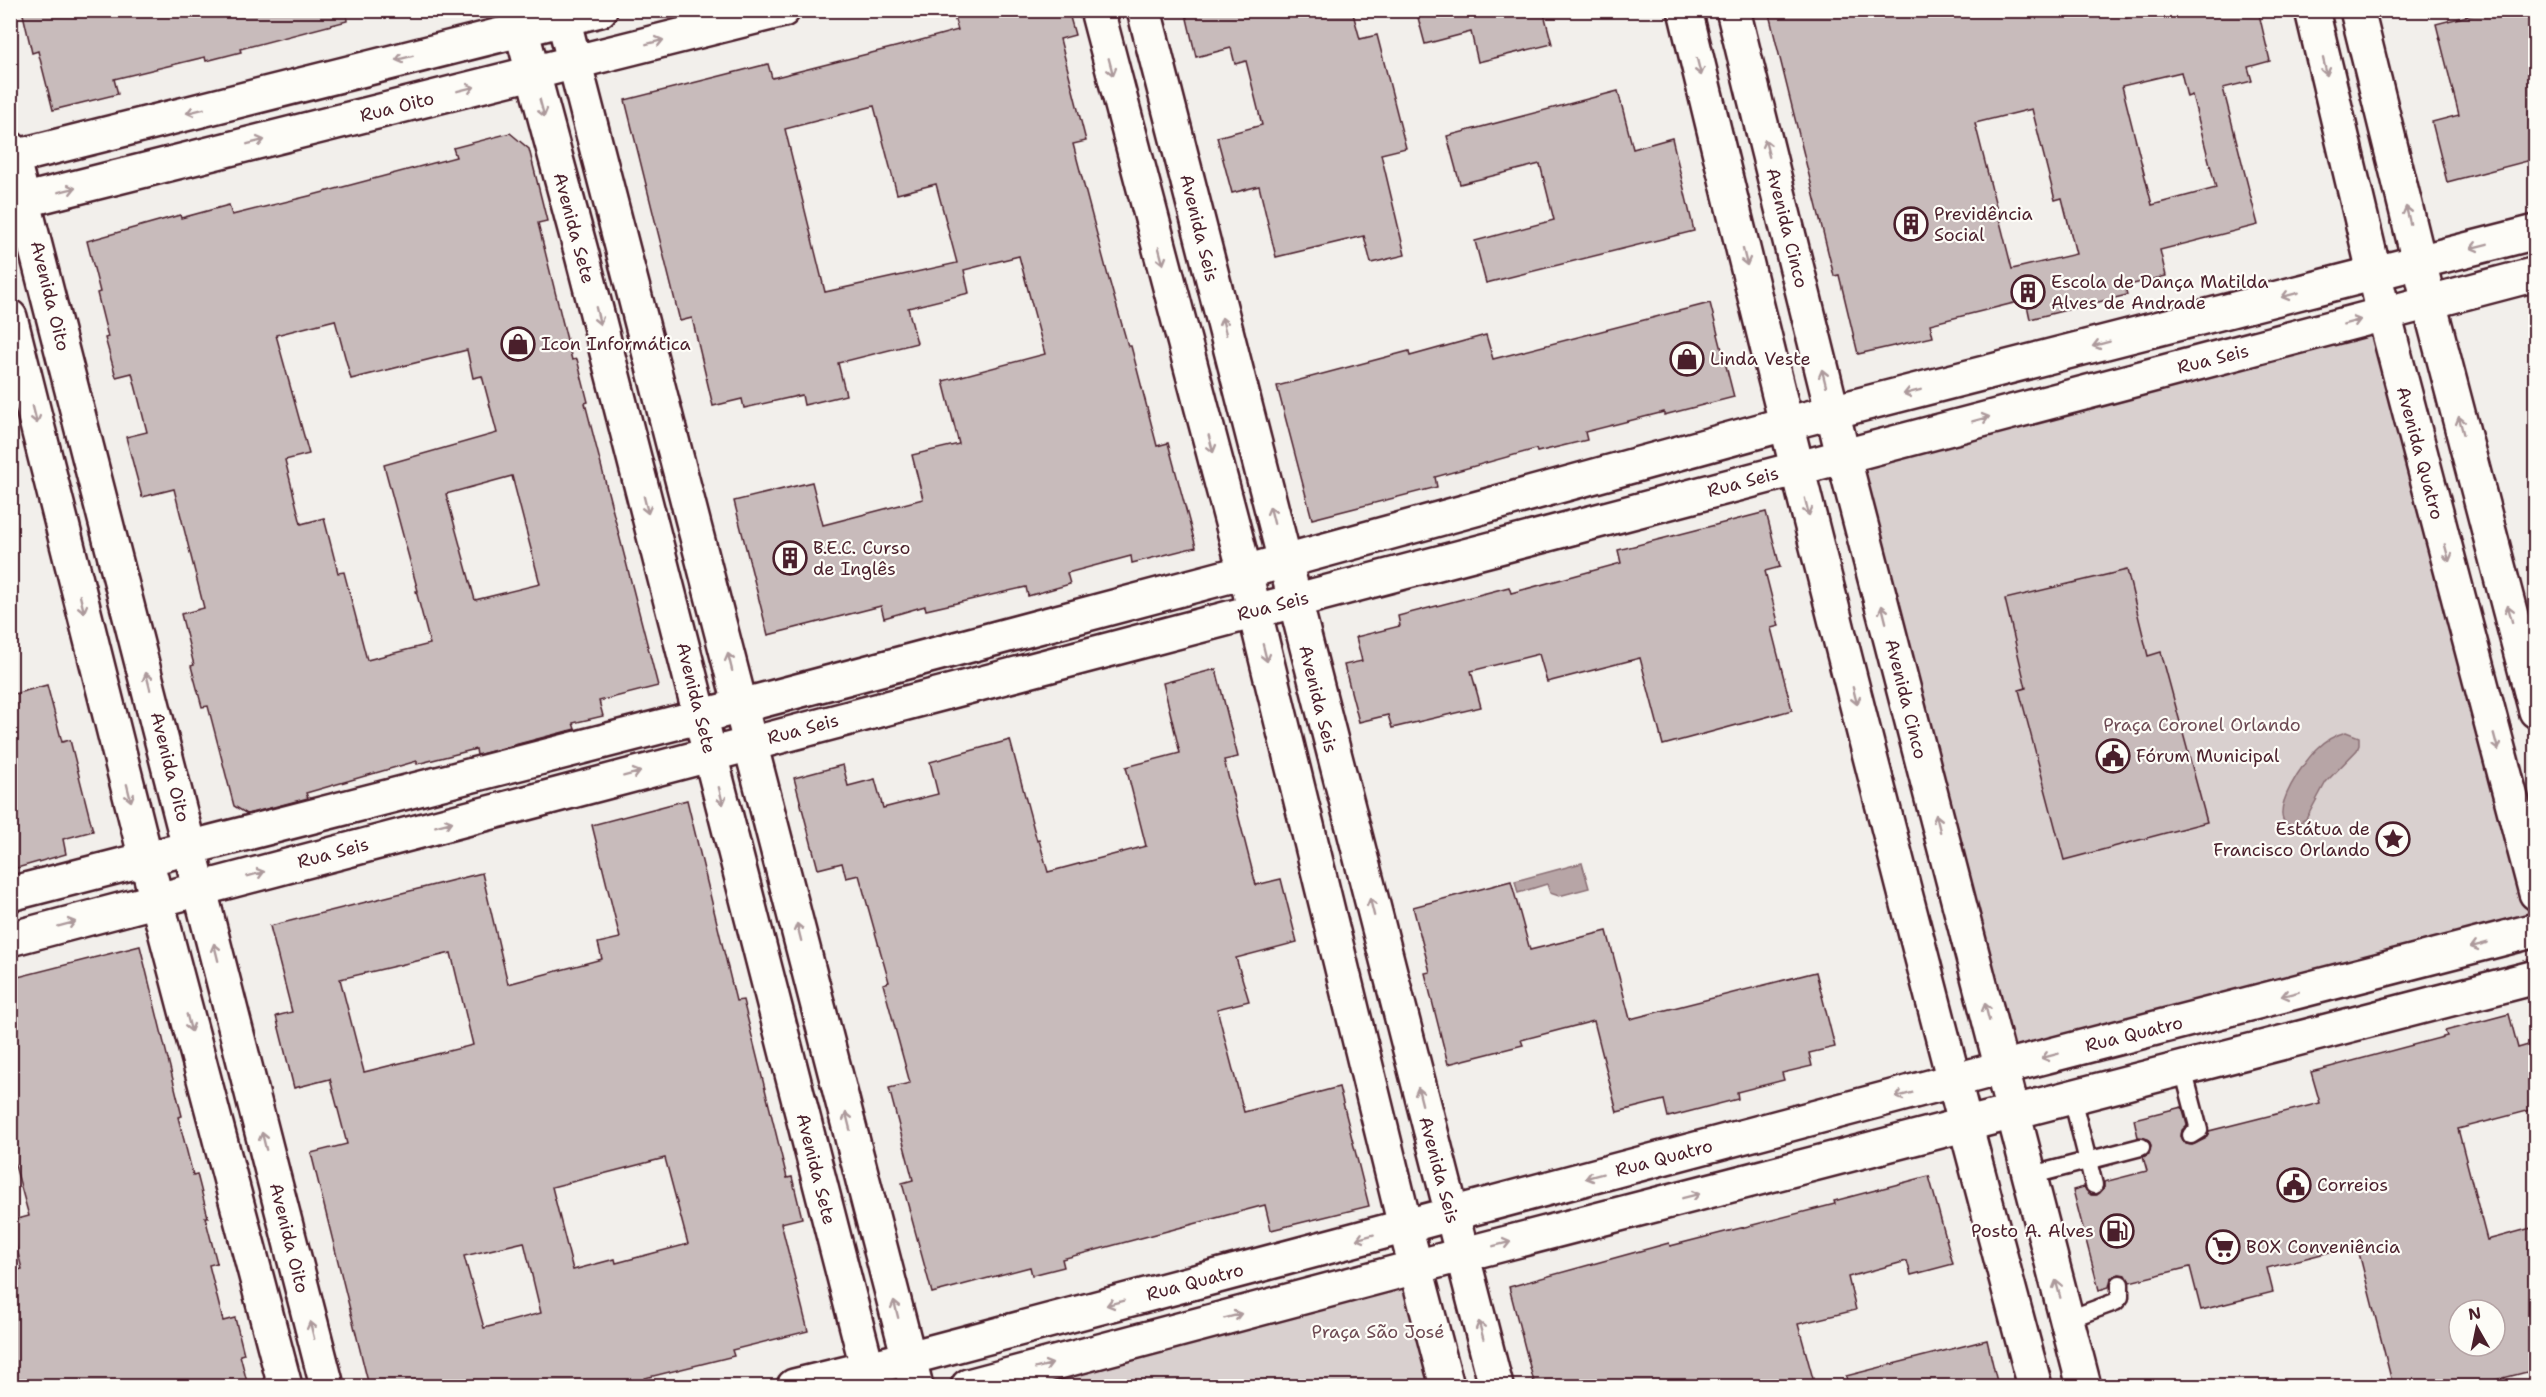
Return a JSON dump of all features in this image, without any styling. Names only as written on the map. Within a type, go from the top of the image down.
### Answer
[{"type":"street","points":[[11,155],[519,20],[600,10]]},
{"type":"street","name":"Rua Oito","points":[[18,202],[783,10]]},
{"type":"street","points":[[1096,10],[1255,610],[1405,1226],[1447,1386]]},
{"type":"street","name":"Avenida Seis","points":[[1144,10],[1293,601],[1496,1386]]},
{"type":"street","points":[[1685,10],[1785,424],[1953,1082],[2035,1386]]},
{"type":"street","name":"Avenida Cinco","points":[[1733,10],[1832,412],[2084,1386]]},
{"type":"street","name":"Avenida Quatro","points":[[2312,10],[2384,314],[2535,893]]},
{"type":"street","points":[[2357,10],[2429,302],[2535,711]]},
{"type":"street","points":[[562,15],[912,1372]]},
{"type":"street","name":"Avenida Sete","points":[[519,20],[870,1377]]},
{"type":"street","name":"Avenida Oito","points":[[11,155],[18,202],[190,848],[327,1386]]},
{"type":"street","points":[[10,894],[741,706],[1245,572],[1785,424],[2535,232]]},
{"type":"street","name":"Rua Seis","points":[[10,939],[2535,274]]},
{"type":"street","points":[[10,317],[146,859],[285,1386]]},
{"type":"street","name":"Rua Quatro","points":[[794,1386],[912,1372],[1405,1226],[2001,1068],[2535,930]]},
{"type":"street","points":[[968,1386],[1461,1255],[2535,976]]},
{"type":"lane","points":[[2183,1069],[2199,1130],[2192,1135]]},
{"type":"lane","points":[[2072,1098],[2094,1185]]},
{"type":"lane","points":[[2029,1176],[2141,1147]]},
{"type":"lane","points":[[2067,1320],[2115,1302],[2120,1297],[2120,1284]]},
{"type":"green space","name":"Praça Coronel Orlando","points":[[2384,314],[2535,894],[2535,930],[2001,1069],[1843,455]]},
{"type":"green space","name":"Praça São José","points":[[1416,1267],[1447,1386],[968,1386]]},
{"type":"shaded area","points":[[2346,732],[2359,737],[2357,750],[2326,782],[2306,819],[2296,825],[2287,825],[2283,818],[2282,808],[2291,785],[2321,745]]},
{"type":"shaded area","points":[[1582,863],[1589,888],[1559,896],[1550,893],[1547,884],[1518,893],[1515,881]]},
{"type":"building","points":[[22,10],[346,10],[347,21],[240,49],[241,52],[206,61],[205,57],[114,79],[118,94],[53,110],[38,51],[32,53]]},
{"type":"building","points":[[952,10],[1068,10],[1075,35],[1060,39],[1086,141],[1073,144],[1157,446],[1168,443],[1196,547],[1132,563],[1131,556],[1067,573],[1070,584],[1028,596],[1026,587],[926,610],[925,606],[884,618],[881,606],[768,635],[734,501],[812,482],[823,525],[923,499],[912,455],[959,444],[943,381],[1045,354],[1019,256],[964,270],[969,293],[908,308],[917,343],[838,363],[846,395],[804,405],[802,395],[744,408],[742,399],[713,406],[692,318],[680,321],[625,100],[768,64],[772,78],[958,30]],"holes":[[[874,106],[897,194],[936,184],[957,263],[825,292],[785,129]]]},
{"type":"building","points":[[1185,10],[1352,10],[1360,39],[1377,35],[1406,148],[1381,154],[1405,255],[1371,263],[1364,236],[1276,257],[1259,186],[1232,193],[1217,137],[1262,125],[1246,61],[1235,64],[1231,48],[1196,57]]},
{"type":"building","points":[[1416,10],[1543,10],[1552,44],[1478,62],[1471,32],[1425,44]]},
{"type":"building","points":[[1768,10],[2124,10],[2126,18],[2157,10],[2258,10],[2270,61],[2248,67],[2252,81],[2223,88],[2258,225],[2160,250],[2166,276],[2125,286],[2127,295],[2030,319],[2026,300],[1930,324],[1933,337],[1858,354],[1839,275],[1834,276]],"holes":[[[2181,72],[2187,97],[2192,95],[2216,188],[2152,205],[2122,86]],[[2032,109],[2055,200],[2062,198],[2076,254],[2012,269],[1975,123]]]},
{"type":"building","points":[[2490,10],[2535,10],[2535,159],[2447,182],[2432,122],[2459,115],[2436,24]]},
{"type":"building","points":[[1618,91],[1633,149],[1672,138],[1694,231],[1486,283],[1475,241],[1554,220],[1540,164],[1460,184],[1447,136]]},
{"type":"building","points":[[510,133],[529,149],[547,221],[538,223],[572,360],[577,359],[588,402],[585,403],[658,686],[599,701],[603,716],[573,723],[575,729],[477,755],[476,749],[417,764],[417,761],[306,793],[308,798],[247,814],[234,806],[208,706],[202,707],[191,666],[194,665],[181,614],[204,608],[174,489],[142,497],[126,437],[147,432],[132,373],[116,377],[105,338],[108,337],[97,293],[100,292],[87,241],[180,215],[181,218],[229,205],[232,215],[309,196],[456,157],[453,148]],"holes":[[[335,320],[351,379],[467,350],[473,378],[482,376],[497,433],[384,465],[430,644],[367,660],[344,572],[338,573],[324,518],[301,524],[285,460],[309,454],[276,335]],[[512,476],[540,584],[475,600],[446,494]]]},
{"type":"building","points":[[1710,303],[1734,397],[1585,432],[1587,440],[1537,452],[1536,449],[1435,477],[1437,487],[1312,519],[1277,386],[1409,351],[1410,356],[1486,335],[1493,359]]},
{"type":"building","points":[[1766,512],[1780,567],[1765,571],[1779,626],[1771,628],[1792,710],[1663,745],[1640,658],[1547,682],[1539,654],[1471,671],[1481,707],[1392,728],[1388,715],[1359,722],[1344,665],[1362,661],[1356,637],[1400,626],[1398,616],[1509,587],[1511,593],[1621,563],[1618,550]]},
{"type":"building","name":"Fórum Municipal","points":[[2127,570],[2148,656],[2161,652],[2207,822],[2064,860],[2019,690],[2026,688],[2005,599]]},
{"type":"building","points":[[1216,669],[1238,757],[1224,760],[1256,885],[1281,879],[1297,942],[1236,958],[1249,1001],[1217,1009],[1244,1112],[1339,1087],[1369,1206],[1271,1230],[1265,1205],[1062,1259],[1064,1267],[1032,1275],[1030,1267],[932,1293],[902,1183],[913,1180],[889,1088],[910,1083],[883,984],[889,982],[859,875],[846,878],[842,863],[818,869],[794,778],[843,765],[848,786],[875,779],[883,808],[938,794],[930,762],[1010,740],[1037,841],[1039,840],[1048,872],[1146,846],[1126,767],[1180,753],[1163,683]]},
{"type":"building","points":[[47,685],[62,742],[70,740],[93,831],[63,839],[66,854],[10,870],[10,695]]},
{"type":"building","points":[[687,800],[736,1001],[743,1000],[787,1178],[792,1177],[802,1218],[781,1223],[808,1331],[732,1350],[734,1356],[645,1378],[647,1386],[369,1386],[311,1153],[347,1144],[330,1079],[294,1088],[276,1016],[292,1012],[270,926],[482,873],[508,984],[602,959],[598,943],[620,938],[592,825]],"holes":[[[451,953],[473,1045],[364,1072],[340,979]],[[665,1158],[688,1244],[616,1263],[615,1259],[573,1270],[552,1187]],[[524,1242],[541,1313],[484,1328],[464,1256]]]},
{"type":"building","points":[[1511,881],[1530,950],[1607,931],[1630,1019],[1816,972],[1835,1047],[1809,1053],[1812,1066],[1782,1073],[1784,1080],[1737,1092],[1738,1099],[1668,1117],[1664,1100],[1617,1112],[1594,1021],[1521,1040],[1523,1045],[1448,1064],[1425,973],[1430,972],[1413,907]]},
{"type":"building","points":[[140,946],[182,1116],[178,1117],[193,1175],[197,1174],[208,1217],[205,1217],[217,1263],[209,1265],[223,1321],[235,1318],[244,1354],[240,1355],[248,1386],[16,1386],[10,1365],[10,1272],[22,1269],[10,1221],[29,1216],[10,1147],[10,979]]},
{"type":"building","points":[[2509,1014],[2518,1048],[2535,1043],[2535,1109],[2458,1129],[2487,1240],[2535,1227],[2535,1370],[2472,1386],[2393,1386],[2357,1245],[2267,1268],[2273,1292],[2201,1310],[2190,1267],[2130,1282],[2126,1275],[2119,1274],[2111,1278],[2109,1287],[2099,1290],[2073,1190],[2084,1187],[2091,1195],[2097,1195],[2104,1188],[2104,1182],[2147,1171],[2143,1157],[2149,1154],[2151,1145],[2148,1139],[2138,1137],[2134,1119],[2182,1107],[2187,1125],[2182,1130],[2181,1136],[2186,1144],[2192,1145],[2205,1139],[2209,1131],[2320,1103],[2311,1072],[2447,1036],[2445,1031]]},
{"type":"building","points":[[1929,1176],[1953,1264],[1911,1275],[1907,1261],[1848,1277],[1856,1310],[1798,1324],[1815,1386],[1535,1386],[1509,1287],[1669,1243],[1670,1246],[1835,1204],[1834,1201]]},
{"type":"building","points":[[1987,1340],[1998,1386],[1848,1386],[1846,1376]]},
{"type":"place","name":"Previdência Social","points":[[1911,224]]},
{"type":"place","name":"Escola de Dança Matilda Alves de Andrade","points":[[2028,292]]},
{"type":"place","name":"Icon Informática","points":[[518,344]]},
{"type":"place","name":"Linda Veste","points":[[1687,359]]},
{"type":"place","name":"B.E.C. Curso de Inglês","points":[[790,558]]},
{"type":"place","name":"Fórum Municipal","points":[[2113,756]]},
{"type":"place","name":"Estátua de Francisco Orlando","points":[[2393,839]]},
{"type":"place","name":"Correios","points":[[2294,1185]]},
{"type":"place","name":"Posto A. Alves","points":[[2117,1231]]},
{"type":"place","name":"BOX Conveniência","points":[[2223,1247]]}]
